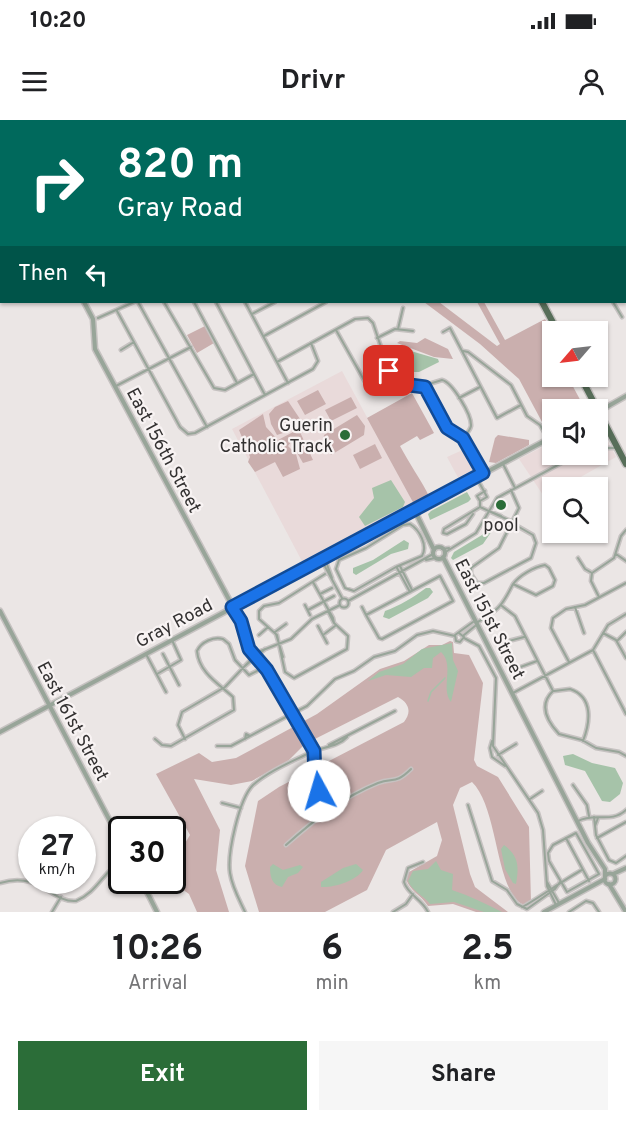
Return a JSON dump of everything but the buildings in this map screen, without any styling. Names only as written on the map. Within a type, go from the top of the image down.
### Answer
[{"type":"main road","points":[[541,303],[550,321]]},
{"type":"main road","points":[[608,426],[626,457]]},
{"type":"main road","points":[[608,428],[626,464]]},
{"type":"street","name":"East 156th Street","points":[[85,303],[93,319],[94,347],[232,607]]},
{"type":"street","points":[[98,318],[134,303]]},
{"type":"street","points":[[137,303],[170,358],[207,427]]},
{"type":"street","points":[[165,303],[212,386],[223,390],[254,374]]},
{"type":"street","points":[[195,303],[237,383]]},
{"type":"street","points":[[217,303],[265,395]]},
{"type":"street","points":[[246,303],[288,382]]},
{"type":"street","points":[[252,314],[273,303]]},
{"type":"street","points":[[264,336],[324,303]]},
{"type":"street","points":[[614,303],[622,317]]},
{"type":"street","points":[[398,329],[403,308]]},
{"type":"street","points":[[117,310],[180,428],[187,433],[193,434],[207,427],[314,369],[318,364],[311,343]]},
{"type":"street","points":[[277,362],[365,317],[373,323],[388,370],[395,380],[409,387],[425,387],[445,380],[451,384],[471,422],[470,430],[463,438]]},
{"type":"street","points":[[443,332],[450,328],[497,418],[521,405]]},
{"type":"street","points":[[377,338],[398,329],[413,332]]},
{"type":"street","points":[[336,330],[369,389],[381,391],[395,380]]},
{"type":"street","points":[[121,350],[134,342]]},
{"type":"street","points":[[115,387],[191,347]]},
{"type":"street","points":[[462,352],[466,350],[510,384],[528,417],[542,428]]},
{"type":"street","points":[[425,387],[447,428],[463,438],[483,473]]},
{"type":"street","points":[[459,398],[481,387]]},
{"type":"street","points":[[608,406],[626,396]]},
{"type":"street","points":[[612,436],[608,446],[619,450]]},
{"type":"street","name":"Gray Road","points":[[0,732],[542,442]]},
{"type":"street","points":[[480,507],[501,516],[512,522],[530,531],[535,537],[531,558],[484,583],[476,582],[471,568],[499,548],[512,522],[520,506],[502,463]]},
{"type":"street","points":[[185,739],[178,725],[179,715],[223,689],[254,656],[292,638],[309,622],[328,611],[340,605],[346,607],[348,601],[476,533],[495,500],[558,465]]},
{"type":"street","points":[[480,484],[488,497],[480,501]]},
{"type":"street","points":[[473,514],[444,529],[443,533],[447,534],[464,525],[480,507],[477,496],[484,491]]},
{"type":"street","name":"East 151st Street","points":[[415,509],[578,821],[613,877],[626,911]]},
{"type":"street","points":[[405,525],[414,526],[425,546],[423,554],[398,566],[354,591],[346,590],[340,581],[336,567],[342,558],[367,547],[405,525]]},
{"type":"street","points":[[600,597],[591,581],[592,573],[616,554],[621,536],[626,530]]},
{"type":"street","points":[[616,554],[626,561]]},
{"type":"street","points":[[578,558],[585,569],[592,573]]},
{"type":"street","points":[[323,559],[342,598],[348,601]]},
{"type":"street","points":[[455,636],[495,614],[502,606],[513,584],[521,576],[542,565],[549,568],[555,580],[553,586],[536,595],[513,584]]},
{"type":"street","points":[[398,566],[411,591]]},
{"type":"street","points":[[312,581],[335,624],[349,639],[347,649],[342,653],[295,678],[285,672],[275,633],[259,619],[261,607],[279,603],[312,581],[325,574]]},
{"type":"street","points":[[362,607],[366,615],[381,639],[453,600],[441,576],[366,615]]},
{"type":"street","points":[[569,662],[551,626],[553,618],[626,583]]},
{"type":"street","points":[[320,594],[332,588]]},
{"type":"street","points":[[308,610],[334,596]]},
{"type":"street","points":[[340,605],[342,598]]},
{"type":"street","points":[[305,605],[310,615]]},
{"type":"street","points":[[502,606],[513,613],[552,691]]},
{"type":"street","points":[[232,607],[238,613],[254,656],[267,670],[312,750],[320,799],[326,811]]},
{"type":"street","points":[[575,607],[585,633]]},
{"type":"street","name":"East 161st Street","points":[[0,612],[108,817]]},
{"type":"street","points":[[512,694],[593,650],[610,623],[626,614]]},
{"type":"street","points":[[275,633],[286,624]]},
{"type":"street","points":[[323,635],[335,624]]},
{"type":"street","points":[[217,746],[228,747],[302,709],[334,679],[354,671],[372,658],[397,650],[417,635],[433,631],[455,636],[459,642],[475,624]]},
{"type":"street","points":[[318,626],[327,643]]},
{"type":"street","points":[[259,635],[268,627]]},
{"type":"street","points":[[617,641],[626,632]]},
{"type":"street","points":[[459,633],[479,646],[496,681],[490,748],[492,757],[506,766]]},
{"type":"street","points":[[602,633],[617,641],[626,658]]},
{"type":"street","points":[[501,643],[525,636]]},
{"type":"street","points":[[155,739],[166,747],[185,739],[233,711],[234,699],[204,669],[197,656],[198,647],[213,639],[223,639],[248,676],[257,671]]},
{"type":"street","points":[[157,674],[182,660],[172,640]]},
{"type":"street","points":[[593,650],[626,714]]},
{"type":"street","points":[[146,654],[166,692]]},
{"type":"street","points":[[163,654],[179,685]]},
{"type":"street","points":[[515,669],[538,660]]},
{"type":"street","points":[[583,741],[590,717],[581,696],[570,689],[552,691],[546,700],[544,710],[553,727],[566,738],[583,741],[593,747],[619,752],[626,756]]},
{"type":"street","points":[[245,912],[229,871],[230,854],[241,808],[254,784],[312,750],[336,745],[395,711]]},
{"type":"street","points":[[492,741],[498,755],[531,799],[542,824],[547,882],[558,904]]},
{"type":"street","points":[[498,755],[516,744]]},
{"type":"street","points":[[286,845],[326,811],[379,782],[394,781],[411,769]]},
{"type":"street","points":[[573,785],[586,802],[589,816]]},
{"type":"street","points":[[531,799],[542,791]]},
{"type":"street","points":[[222,803],[241,808]]},
{"type":"street","points":[[468,805],[492,881],[509,891],[520,907],[530,905],[560,882],[582,870]]},
{"type":"street","points":[[578,821],[589,816],[614,818],[626,810]]},
{"type":"street","points":[[597,817],[595,826],[597,838],[611,862],[618,862],[626,856]]},
{"type":"street","points":[[597,838],[626,822]]},
{"type":"street","name":"East 151st Street","points":[[581,826],[605,869],[606,881],[626,911]]},
{"type":"street","points":[[578,833],[597,870],[598,876],[588,881],[567,892],[560,882],[548,853],[553,845],[578,833]]},
{"type":"street","points":[[566,838],[588,881]]},
{"type":"street","points":[[423,862],[410,867],[404,876],[406,887],[423,900],[428,912]]},
{"type":"street","points":[[544,912],[626,869]]},
{"type":"street","points":[[0,883],[14,880],[30,881],[72,902],[81,899],[101,884],[108,874]]},
{"type":"street","points":[[606,881],[613,877]]},
{"type":"street","points":[[148,894],[157,912]]},
{"type":"street","points":[[393,912],[405,906],[413,894]]},
{"type":"street","points":[[52,912],[61,897]]},
{"type":"street","points":[[569,912],[586,901],[593,903],[599,912]]},
{"type":"shaded area","points":[[425,303],[440,303],[497,346],[500,344],[478,303],[485,303],[505,340],[545,319],[546,321],[542,321],[542,387],[573,387],[580,399],[542,399],[542,422],[519,379],[480,344]]},
{"type":"shaded area","points":[[205,326],[214,343],[197,353],[187,335]]},
{"type":"shaded area","points":[[425,338],[448,349],[453,359],[434,357],[397,343],[400,341],[417,343]]},
{"type":"shaded area","points":[[404,349],[438,359],[439,362],[419,372],[411,372],[404,365],[400,350]]},
{"type":"shaded area","points":[[342,371],[415,506],[304,565],[232,429]]},
{"type":"shaded area","points":[[318,390],[326,404],[305,415],[297,401]]},
{"type":"shaded area","points":[[412,393],[434,433],[420,440],[417,436],[400,446],[430,498],[415,506],[367,418]]},
{"type":"shaded area","points":[[351,397],[357,408],[331,421],[325,410]]},
{"type":"shaded area","points":[[288,401],[302,422],[295,429],[277,435],[269,414],[275,407]]},
{"type":"shaded area","points":[[263,414],[266,427],[278,440],[295,431],[300,432],[313,460],[303,463],[291,442],[288,446],[296,454],[300,469],[283,477],[275,462],[255,472],[248,462],[250,457],[239,430]]},
{"type":"shaded area","points":[[357,415],[365,426],[364,435],[331,455],[323,444],[324,435]]},
{"type":"shaded area","points":[[498,435],[529,440],[529,445],[496,463],[489,462],[495,438]]},
{"type":"shaded area","points":[[608,441],[616,457],[608,462]]},
{"type":"shaded area","points":[[375,444],[382,458],[360,469],[353,455]]},
{"type":"shaded area","points":[[542,447],[542,465],[602,465],[581,477],[542,477],[542,494],[519,459]]},
{"type":"shaded area","points":[[467,448],[479,473],[461,483],[447,457]]},
{"type":"shaded area","points":[[391,480],[405,502],[403,507],[365,526],[359,517],[374,498],[372,488]]},
{"type":"shaded area","points":[[467,492],[471,499],[468,502],[430,520],[428,514],[431,511]]},
{"type":"shaded area","points":[[492,520],[496,525],[483,544],[453,560],[451,558],[454,552],[482,535]]},
{"type":"shaded area","points":[[404,540],[409,543],[408,549],[391,554],[356,575],[353,573],[353,568],[373,560]]},
{"type":"shaded area","points":[[426,588],[430,588],[433,592],[428,598],[389,619],[383,617],[385,611],[396,607]]},
{"type":"shaded area","points":[[453,642],[454,653],[469,655],[483,683],[474,760],[477,766],[498,777],[529,827],[531,902],[524,905],[515,897],[507,884],[487,810],[481,794],[472,782],[460,788],[453,805],[470,874],[475,887],[508,912],[476,912],[453,904],[428,906],[410,887],[406,879],[409,872],[437,856],[442,840],[437,822],[386,850],[367,890],[325,912],[259,912],[245,866],[258,801],[279,787],[404,722],[409,711],[405,702],[398,697],[305,744],[289,760],[252,781],[231,785],[194,779],[220,830],[216,870],[229,912],[197,912],[186,892],[186,842],[190,835],[186,828],[186,816],[179,816],[156,774],[199,753],[212,762],[236,758],[317,714],[380,669],[404,661],[429,645]]},
{"type":"shaded area","points":[[452,643],[453,660],[458,671],[451,702],[447,690],[447,663],[441,652],[433,658],[432,668],[424,668],[411,677],[386,675],[368,681],[379,672],[403,664],[422,649]]},
{"type":"shaded area","points":[[573,754],[592,763],[615,768],[623,783],[620,794],[610,802],[602,801],[585,771],[565,765],[563,756]]},
{"type":"shaded area","points":[[504,845],[513,853],[517,862],[516,884],[513,883],[505,869],[501,849]]},
{"type":"shaded area","points":[[436,861],[441,870],[453,874],[452,890],[502,912],[484,912],[454,902],[430,904],[412,888],[408,881],[413,871],[428,869]]},
{"type":"shaded area","points":[[273,864],[283,870],[300,865],[303,867],[298,873],[288,877],[282,887],[272,880],[270,867]]},
{"type":"shaded area","points":[[356,864],[363,870],[360,874],[338,885],[321,887],[321,882],[343,868]]},
{"type":"waterway","points":[[428,701],[431,692],[445,678]]},
{"type":"place","name":"Guerin Catholic Track","points":[[345,435]]},
{"type":"place","name":"pool","points":[[501,505]]},
{"type":"route","points":[[319,791],[315,776],[314,751],[287,701],[263,664],[249,649],[241,621],[236,609],[232,607],[483,473],[463,438],[447,428],[425,387],[416,388],[402,384],[395,380],[389,371]]}]
